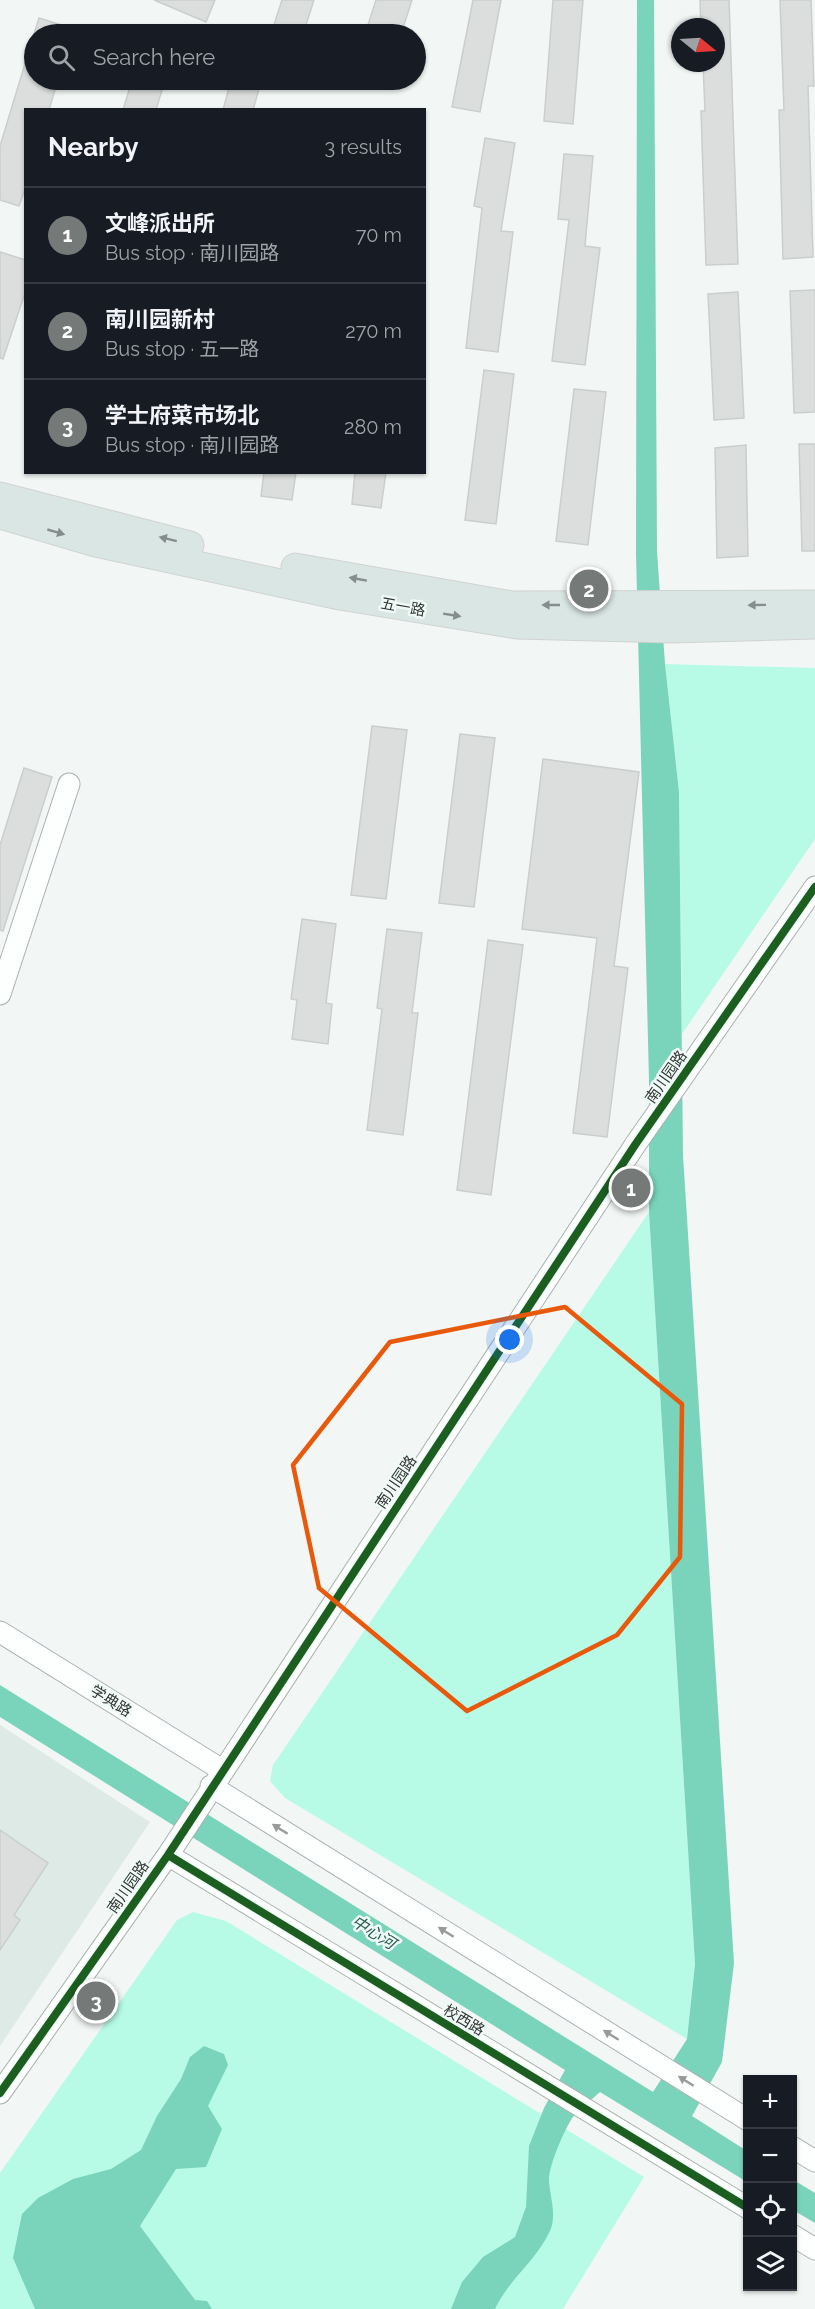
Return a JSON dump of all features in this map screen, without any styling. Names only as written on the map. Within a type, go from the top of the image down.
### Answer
[{"type":"main road","name":"五一路","points":[[0,496],[223,553],[337,576],[512,605],[631,617]]},
{"type":"main road","name":"五一路","points":[[0,515],[96,543],[340,596],[517,625],[631,617],[815,625]]},
{"type":"main road","name":"五一路","points":[[672,617],[815,604]]},
{"type":"street","points":[[0,994],[69,784]]},
{"type":"street","name":"南川园路","points":[[0,2093],[172,1847],[635,1145],[815,887]]},
{"type":"street","name":"学典路","points":[[0,1632],[213,1783]]},
{"type":"street","points":[[213,1783],[743,2117]]},
{"type":"street","name":"校西路","points":[[172,1847],[549,2088],[743,2206]]},
{"type":"street","points":[[797,2150],[815,2161]]},
{"type":"street","points":[[795,2237],[815,2249]]},
{"type":"highlighted area","points":[[565,1307],[682,1404],[680,1557],[617,1635],[467,1711],[319,1588],[293,1465],[390,1342]]},
{"type":"shaded area","points":[[665,664],[815,668],[815,839],[682,1034],[679,792]]},
{"type":"shaded area","points":[[649,1212],[695,1964],[687,2039],[285,1798],[270,1781],[273,1765]]},
{"type":"shaded area","points":[[0,1725],[150,1822],[0,2046]]},
{"type":"shaded area","points":[[193,1912],[226,1921],[644,2177],[563,2309],[0,2309],[0,2173],[177,1920]]},
{"type":"water","name":"中心河","points":[[637,0],[654,0],[657,552],[665,664],[679,792],[683,1155],[734,1963],[722,2062],[692,2116],[743,2148],[743,2180],[600,2092],[573,2117],[558,2148],[549,2175],[552,2225],[544,2242],[508,2288],[495,2309],[451,2309],[462,2282],[483,2257],[515,2237],[526,2207],[529,2146],[544,2108],[565,2070],[0,1717],[0,1685],[653,2092],[687,2039],[695,1964],[649,1212],[649,1081],[636,554]]},
{"type":"water","points":[[204,2046],[224,2054],[228,2065],[208,2106],[222,2129],[206,2167],[176,2169],[140,2226],[195,2300],[207,2301],[212,2309],[35,2309],[13,2258],[22,2214],[38,2198],[73,2179],[111,2169],[141,2150],[157,2116],[181,2079],[190,2057]]},
{"type":"water","points":[[797,2182],[815,2193],[815,2223],[797,2212]]},
{"type":"building","points":[[154,0],[215,0],[206,22]]},
{"type":"building","points":[[282,0],[314,0],[306,24],[274,24]]},
{"type":"building","points":[[376,0],[412,0],[404,24],[368,24]]},
{"type":"building","points":[[473,0],[501,0],[480,112],[452,107]]},
{"type":"building","points":[[553,0],[583,0],[573,124],[544,121]]},
{"type":"building","points":[[700,0],[729,0],[738,264],[706,265],[701,111],[705,111],[703,72],[725,72],[725,18],[701,18]]},
{"type":"building","points":[[780,0],[811,0],[814,86],[808,86],[813,257],[783,259],[779,110],[784,110]]},
{"type":"building","points":[[39,18],[58,24],[37,24]]},
{"type":"building","points":[[24,67],[24,90],[55,90],[50,108],[24,108],[24,192],[19,206],[0,200],[0,146]]},
{"type":"building","points":[[129,90],[162,90],[157,108],[124,108]]},
{"type":"building","points":[[228,90],[259,90],[254,108],[224,108]]},
{"type":"building","points":[[485,138],[515,143],[501,231],[513,232],[498,352],[466,348],[482,208],[474,206]]},
{"type":"building","points":[[564,154],[593,156],[585,246],[600,248],[585,365],[552,361],[569,220],[558,219]]},
{"type":"building","points":[[0,252],[24,259],[24,296],[3,359],[0,358]]},
{"type":"building","points":[[815,290],[815,412],[794,413],[790,291]]},
{"type":"building","points":[[738,292],[744,418],[714,420],[708,294]]},
{"type":"building","points":[[484,370],[514,374],[496,524],[465,520]]},
{"type":"building","points":[[574,389],[606,392],[588,545],[556,541]]},
{"type":"building","points":[[799,444],[815,444],[815,551],[802,551]]},
{"type":"building","points":[[746,445],[748,556],[717,558],[715,448]]},
{"type":"building","points":[[264,474],[296,474],[292,500],[261,496]]},
{"type":"building","points":[[355,474],[386,474],[381,508],[352,504]]},
{"type":"building","points":[[372,726],[407,730],[386,899],[351,895]]},
{"type":"building","points":[[460,734],[495,738],[474,907],[439,903]]},
{"type":"building","points":[[543,759],[639,772],[614,966],[628,968],[607,1137],[573,1133],[597,938],[522,929]]},
{"type":"building","points":[[24,768],[52,777],[3,931],[0,930],[0,845]]},
{"type":"building","points":[[302,919],[336,924],[326,1003],[332,1004],[328,1044],[292,1039],[297,1000],[291,999]]},
{"type":"building","points":[[387,929],[422,933],[412,1013],[418,1013],[403,1135],[367,1130],[382,1009],[377,1008]]},
{"type":"building","points":[[488,940],[523,945],[491,1195],[457,1190]]},
{"type":"building","points":[[0,1830],[48,1863],[14,1915],[20,1920],[0,1950]]},
{"type":"cycle path","points":[[0,2093],[168,1855],[635,1145],[815,887]]},
{"type":"cycle path","points":[[168,1855],[743,2205]]},
{"type":"place","name":"南川园新村","points":[[589,589]]},
{"type":"place","name":"文峰派出所","points":[[631,1188]]},
{"type":"place","name":"学士府菜市场北","points":[[96,2001]]}]
